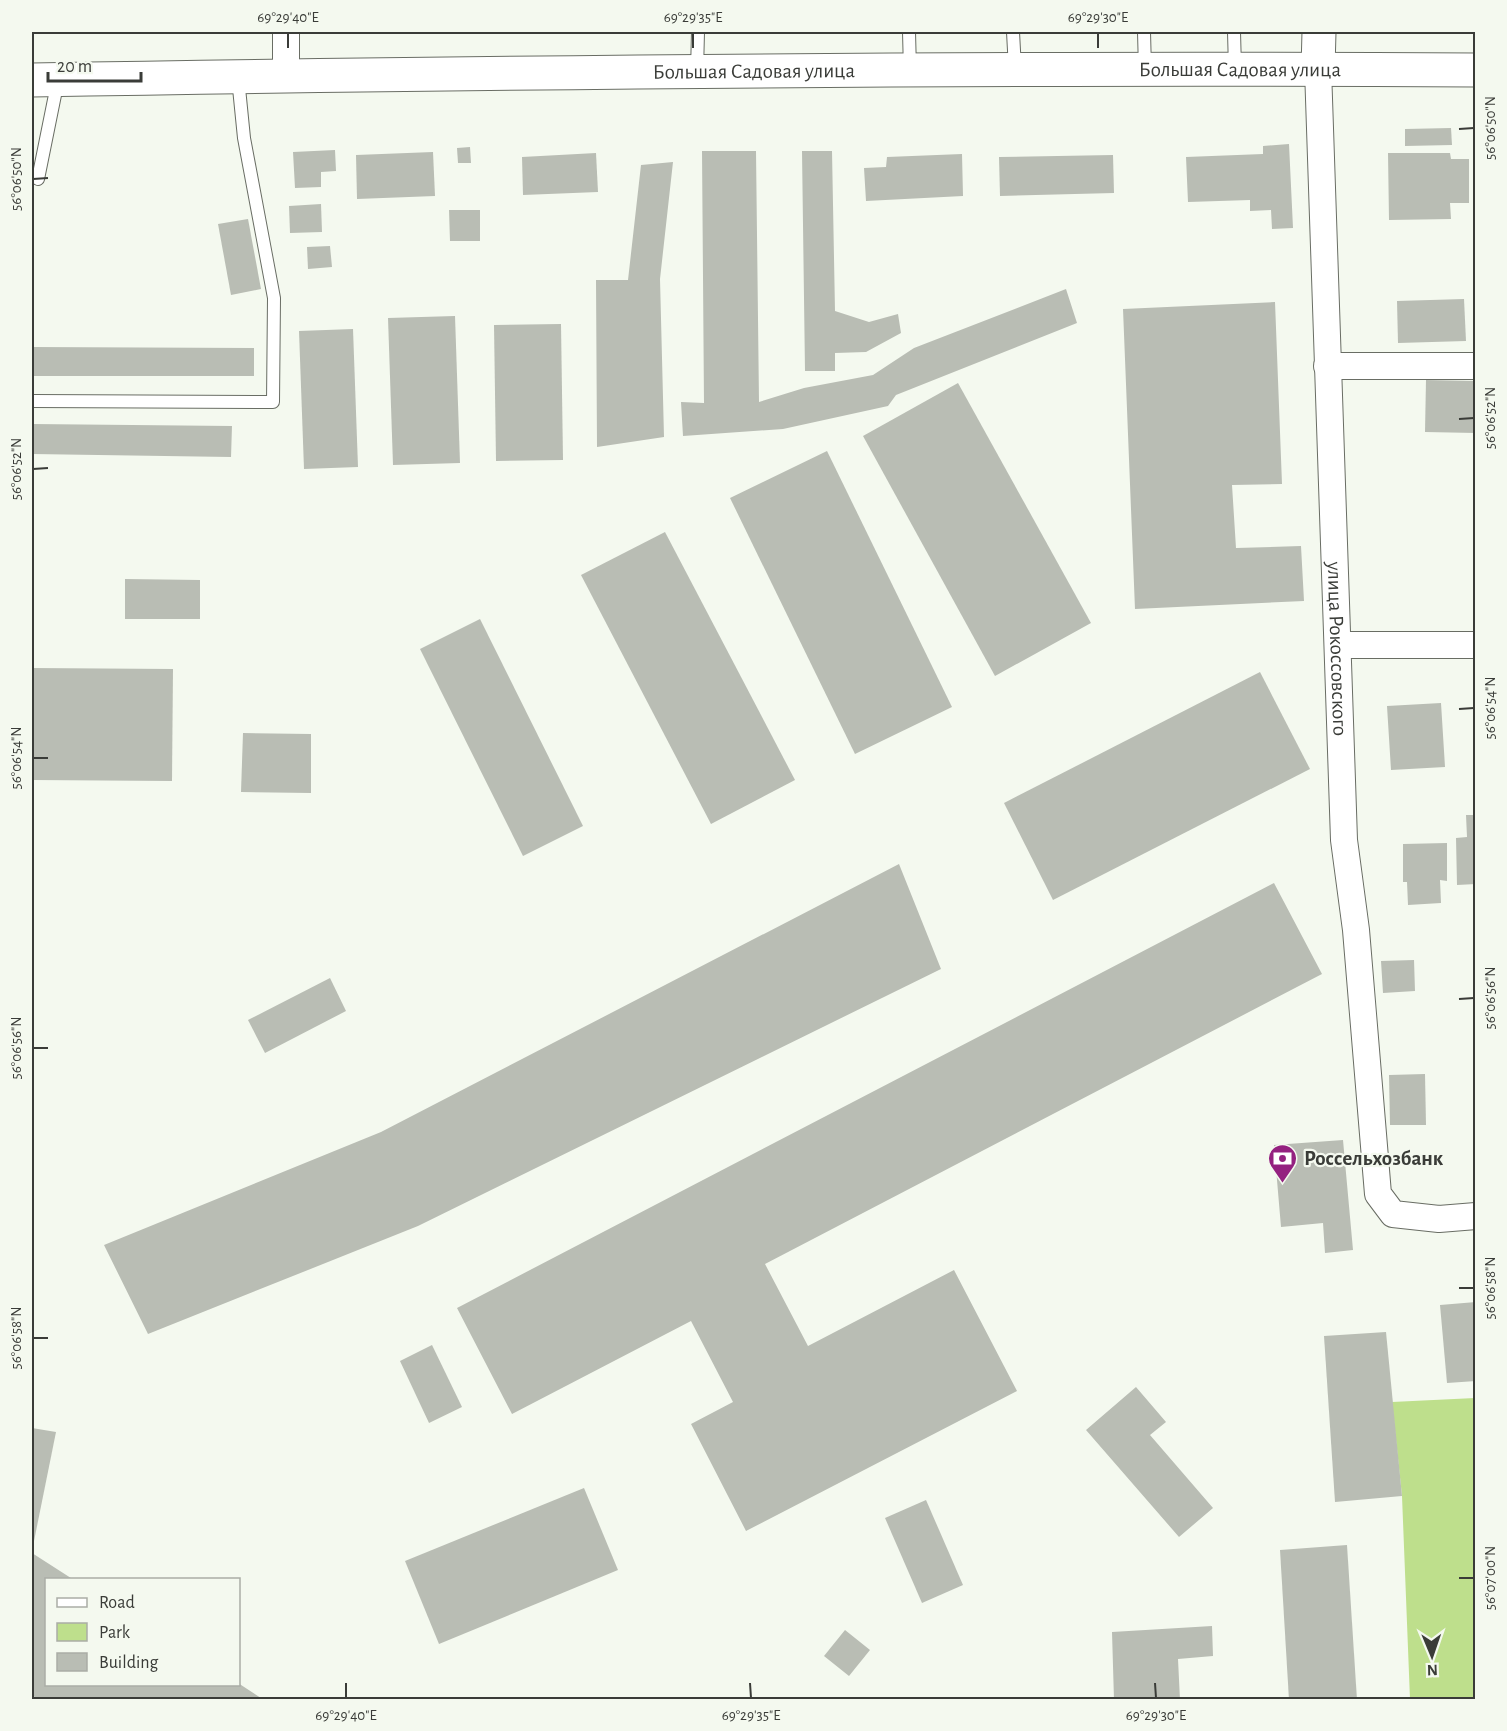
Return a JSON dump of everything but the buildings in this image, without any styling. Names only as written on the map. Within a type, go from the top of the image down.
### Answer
[{"type":"street","points":[[286,32],[286,75]]},
{"type":"street","name":"улица Рокоссовского","points":[[1320,32],[1318,69],[1344,840],[1356,930],[1378,1194],[1393,1214],[1439,1219],[1476,1216]]},
{"type":"street","name":"Большая Садовая улица","points":[[45,79],[286,75],[1145,69],[1476,70]]},
{"type":"street","points":[[1327,366],[1476,366]]},
{"type":"street","points":[[1339,645],[1476,645]]},
{"type":"lane","points":[[697,73],[698,32]]},
{"type":"lane","points":[[909,32],[910,71]]},
{"type":"lane","points":[[1013,32],[1015,70]]},
{"type":"lane","points":[[1144,32],[1145,69]]},
{"type":"lane","points":[[1234,32],[1235,69]]},
{"type":"lane","points":[[32,401],[273,402],[274,298],[244,138],[237,77]]},
{"type":"lane","points":[[38,178],[45,79]]},
{"type":"green space","points":[[1475,1398],[1475,1699],[1410,1699],[1402,1496],[1392,1402]]},
{"type":"place","name":"Россельхозбанк","points":[[1283,1184]]}]
